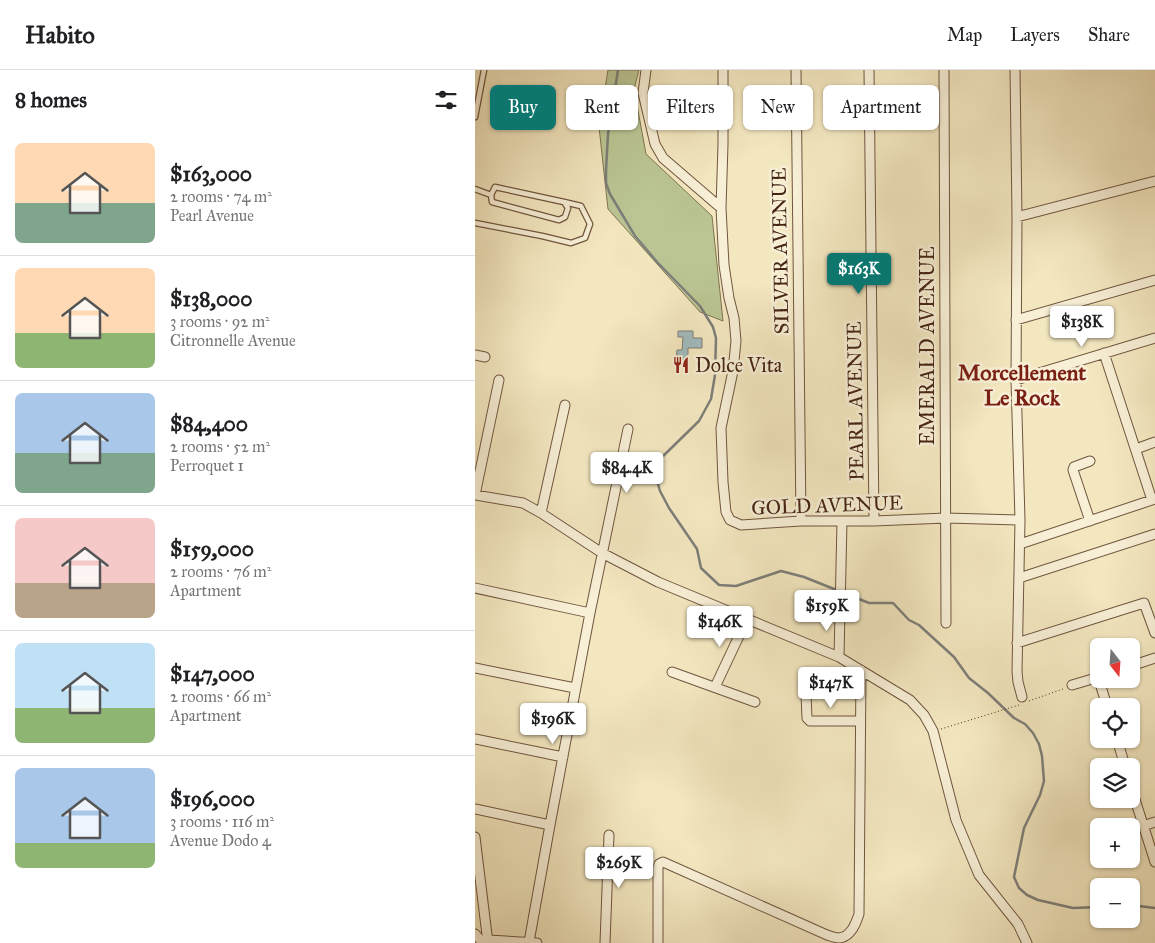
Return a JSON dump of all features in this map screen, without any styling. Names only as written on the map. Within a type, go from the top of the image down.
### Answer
[{"type":"street","points":[[646,70],[643,93],[655,144],[663,158],[721,208]]},
{"type":"street","name":"GOLD AVENUE","points":[[723,70],[721,208],[724,265],[734,318],[735,341],[733,371],[721,428],[723,482],[726,512],[730,520],[741,525],[801,521],[874,521],[946,518],[1020,520]]},
{"type":"street","name":"SILVER AVENUE","points":[[796,70],[801,521]]},
{"type":"street","name":"PEARL AVENUE","points":[[869,70],[874,521]]},
{"type":"street","name":"EMERALD AVENUE","points":[[944,70],[946,623]]},
{"type":"street","points":[[1015,70],[1017,217],[1016,380],[1020,520],[1017,671],[1023,701]]},
{"type":"street","points":[[1017,217],[1155,181]]},
{"type":"street","points":[[1016,320],[1155,280]]},
{"type":"street","points":[[1016,380],[1155,338]]},
{"type":"street","points":[[1020,544],[1154,499],[1104,353]]},
{"type":"street","points":[[499,380],[475,495],[523,503],[602,553],[658,582],[839,657],[910,700],[924,715],[933,731],[956,820],[979,875],[1018,924],[1027,943]]},
{"type":"street","points":[[541,513],[565,405]]},
{"type":"street","points":[[475,934],[481,942],[533,942],[549,825],[628,429]]},
{"type":"street","points":[[1136,449],[1155,442]]},
{"type":"street","points":[[1089,461],[1074,467],[1073,470],[1090,521]]},
{"type":"street","points":[[839,657],[842,521]]},
{"type":"street","points":[[1019,578],[1155,534]]},
{"type":"street","points":[[475,588],[590,613]]},
{"type":"street","points":[[1017,643],[1144,603],[1155,633]]},
{"type":"street","points":[[715,687],[747,619]]},
{"type":"street","points":[[1140,663],[1155,658]]},
{"type":"street","points":[[475,668],[575,688]]},
{"type":"street","points":[[658,943],[658,868],[659,864],[663,862],[827,935],[839,938],[849,934],[859,914],[861,670]]},
{"type":"street","points":[[672,672],[755,702]]},
{"type":"street","points":[[1072,686],[1090,680]]},
{"type":"street","points":[[806,694],[807,718],[810,721],[860,721]]},
{"type":"street","points":[[475,739],[563,757]]},
{"type":"street","points":[[1137,808],[1155,862]]},
{"type":"street","points":[[475,809],[549,825]]},
{"type":"street","points":[[1143,826],[1155,822]]},
{"type":"street","points":[[605,943],[609,835]]},
{"type":"street","points":[[475,837],[488,942]]},
{"type":"lane","points":[[475,117],[484,70]]},
{"type":"lane","points":[[475,223],[571,243],[585,238],[590,224],[581,206],[563,202],[495,187],[491,195],[492,202],[559,220],[565,217],[568,208],[563,202]]},
{"type":"lane","points":[[475,189],[491,195]]},
{"type":"path","points":[[933,731],[1011,708],[1023,701],[1072,686]]},
{"type":"green space","points":[[608,70],[639,70],[635,85],[606,85]]},
{"type":"green space","points":[[638,111],[646,154],[712,216],[723,321],[700,312],[608,209],[599,130],[638,130]]},
{"type":"water","points":[[678,331],[693,331],[693,338],[702,338],[702,348],[688,348],[688,360],[676,360],[677,350],[682,350],[683,337],[678,337]]},
{"type":"waterway","points":[[618,70],[608,134],[606,183],[610,194],[635,236],[658,263],[700,306],[713,327],[716,338],[715,375],[711,399],[699,421],[658,461],[655,474],[660,491],[669,508],[697,549],[701,568],[719,585],[736,586],[781,571],[804,577],[869,603],[893,603],[909,620],[919,625],[954,657],[969,678],[1014,718],[1025,724],[1039,744],[1044,781],[1040,795],[1024,828],[1014,877],[1019,888],[1027,895],[1038,900],[1073,908],[1090,907]]},
{"type":"waterway","points":[[1140,906],[1155,908]]},
{"type":"place","name":"Dolce Vita","points":[[681,365]]},
{"type":"district","name":"Morcellement Le Rock","points":[[1022,384]]}]
